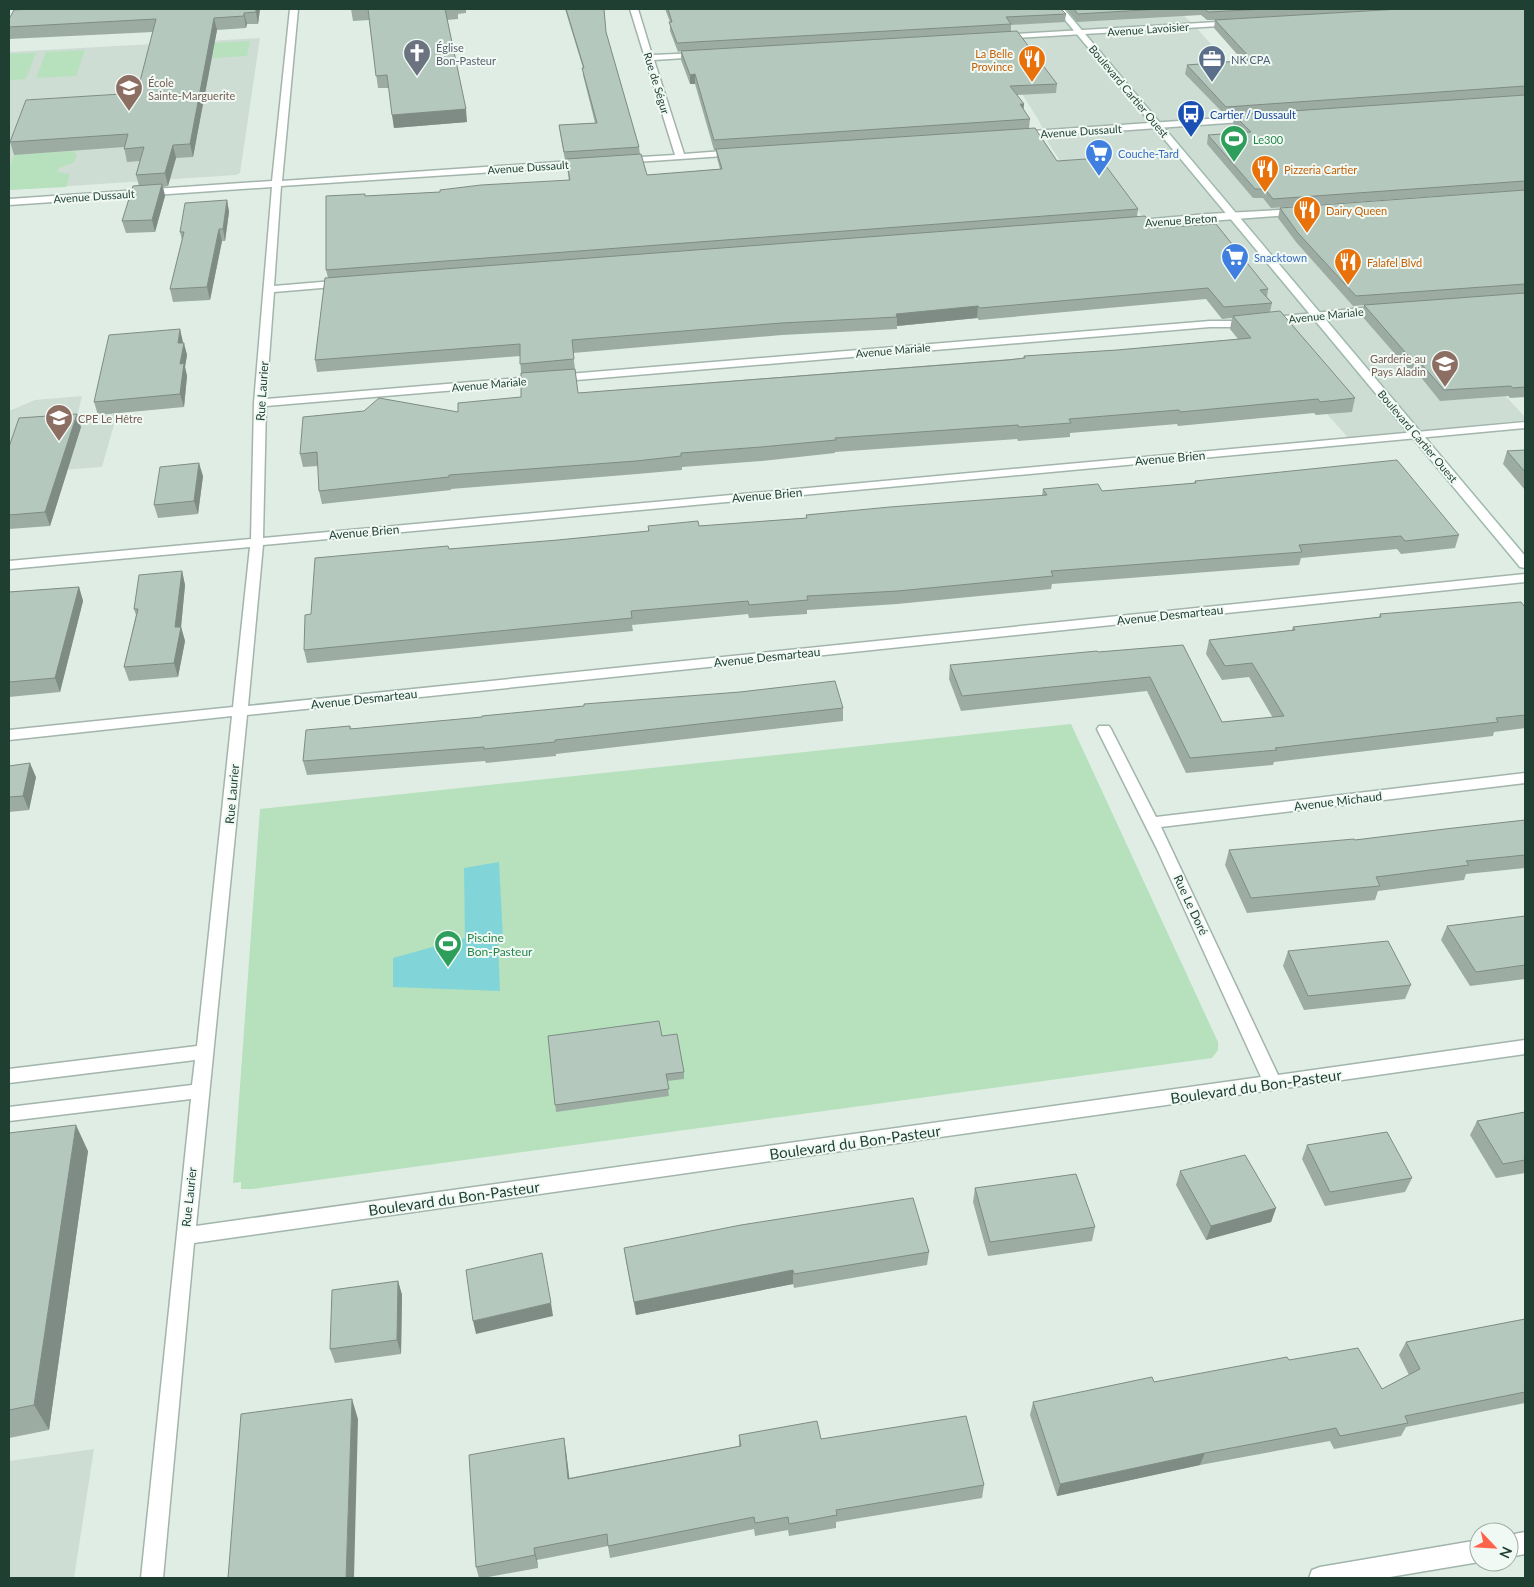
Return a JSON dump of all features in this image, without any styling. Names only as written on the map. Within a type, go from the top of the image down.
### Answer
[{"type":"street","name":"Rue Laurier","points":[[152,1578],[185,1236],[257,542],[260,403],[294,9]]},
{"type":"street","name":"Rue de Ségur","points":[[634,9],[680,157]]},
{"type":"street","name":"Boulevard Cartier Ouest","points":[[1060,9],[1525,564]]},
{"type":"street","name":"Avenue Lavoisier","points":[[988,38],[1244,22]]},
{"type":"street","points":[[650,58],[705,54]]},
{"type":"street","name":"Avenue Dussault","points":[[1011,136],[1260,118]]},
{"type":"street","name":"Avenue Dussault","points":[[9,202],[741,153]]},
{"type":"street","name":"Avenue Breton","points":[[1122,225],[1308,212]]},
{"type":"street","points":[[269,288],[355,282]]},
{"type":"street","name":"Avenue Mariale","points":[[260,403],[1200,325],[1235,324],[1390,308]]},
{"type":"street","name":"Avenue Brien","points":[[9,565],[1525,425]]},
{"type":"street","name":"Avenue Desmarteau","points":[[9,735],[1525,578]]},
{"type":"street","name":"Rue Le Doré","points":[[1104,729],[1151,823],[1274,1083]]},
{"type":"street","name":"Avenue Michaud","points":[[1151,823],[1525,778]]},
{"type":"street","name":"Boulevard du Bon-Pasteur","points":[[185,1236],[1525,1047]]},
{"type":"street","points":[[9,1076],[205,1052]]},
{"type":"street","points":[[9,1114],[201,1091]]},
{"type":"street","points":[[1320,1578],[1469,1553]]},
{"type":"shaded area","points":[[969,9],[1177,9],[1195,26],[1266,107],[1218,111],[1340,222],[1439,324],[1525,417],[1525,420],[1380,435],[1350,440],[1244,319],[1155,234],[1139,212],[1096,215],[1049,144],[1039,121]]},
{"type":"shaded area","name":"École Sainte-Marguerite","points":[[260,38],[240,173],[236,175],[9,190],[9,52]]},
{"type":"shaded area","name":"CPE Le Hêtre","points":[[82,396],[77,417],[117,414],[102,467],[9,474],[9,411],[35,400]]},
{"type":"shaded area","points":[[94,1449],[74,1578],[9,1578],[9,1461]]},
{"type":"green space","points":[[250,41],[247,56],[157,61],[162,46]]},
{"type":"green space","points":[[85,50],[76,76],[36,78],[46,52]]},
{"type":"green space","points":[[36,53],[26,79],[9,80],[9,54]]},
{"type":"green space","points":[[74,151],[77,157],[73,163],[59,168],[57,172],[70,174],[66,187],[9,190],[9,171],[14,155]]},
{"type":"green space","points":[[1071,724],[1218,1042],[1218,1050],[1212,1058],[252,1189],[241,1189],[241,1182],[233,1183],[260,809]]},
{"type":"water","name":"Piscine Bon-Pasteur","points":[[499,862],[503,940],[498,945],[500,991],[393,987],[393,958],[465,938],[464,868]]},
{"type":"building","points":[[256,9],[256,12],[244,13],[244,16],[214,18],[190,144],[173,145],[165,173],[136,175],[144,147],[124,149],[128,134],[10,142],[26,100],[137,93],[156,19],[9,27],[9,19],[14,10]]},
{"type":"building","points":[[368,9],[445,9],[466,109],[392,115],[387,75],[376,76]]},
{"type":"building","points":[[566,9],[604,9],[606,32],[639,147],[564,152],[559,125],[597,123],[582,68],[584,68]]},
{"type":"building","points":[[668,9],[1061,9],[1066,14],[1006,17],[1011,24],[677,43],[669,22],[672,22]]},
{"type":"building","points":[[1074,9],[1160,9],[1078,14]]},
{"type":"building","points":[[1205,9],[1267,9],[1208,12]]},
{"type":"building","points":[[1400,9],[1525,9],[1525,86],[1226,107],[1187,65],[1252,60],[1215,20]]},
{"type":"building","points":[[1017,31],[1057,84],[1010,86],[1024,104],[1020,104],[1030,119],[714,140],[695,74],[690,75],[681,51]]},
{"type":"building","points":[[1525,95],[1525,181],[1273,199],[1265,189],[1255,189],[1208,135],[1251,132],[1234,115]]},
{"type":"building","points":[[1035,128],[1057,161],[1100,158],[1138,209],[326,270],[326,196],[440,192],[440,190],[481,185],[570,180],[566,159],[641,154],[647,175],[722,169],[716,149]]},
{"type":"building","points":[[162,184],[152,220],[122,221],[133,186]]},
{"type":"building","points":[[1525,190],[1525,284],[1356,296],[1298,233],[1280,208]]},
{"type":"building","points":[[227,200],[223,229],[219,229],[207,287],[170,289],[184,232],[180,232],[185,203]]},
{"type":"building","points":[[1145,216],[1154,228],[1216,224],[1268,289],[1260,290],[1272,303],[1224,307],[1208,288],[980,308],[978,306],[896,314],[897,317],[782,323],[572,340],[574,359],[520,364],[520,344],[315,360],[325,278]]},
{"type":"building","points":[[1525,293],[1525,387],[1513,388],[1511,386],[1444,390],[1418,360],[1412,360],[1364,305]]},
{"type":"building","points":[[1280,311],[1355,398],[1320,402],[1318,399],[1180,412],[1179,410],[1069,419],[1071,423],[1019,427],[1018,425],[835,438],[836,440],[681,453],[681,456],[636,461],[449,475],[449,477],[319,491],[317,452],[300,454],[303,417],[364,411],[379,398],[458,412],[458,403],[521,397],[521,373],[575,369],[578,393],[1008,360],[1025,358],[1024,356],[1251,338],[1233,316]]},
{"type":"building","points":[[180,329],[178,343],[184,343],[180,364],[184,363],[180,394],[94,402],[109,335]]},
{"type":"building","points":[[77,414],[45,512],[9,515],[9,447],[19,418]]},
{"type":"building","points":[[1525,450],[1525,472],[1507,451]]},
{"type":"building","points":[[1397,460],[1459,535],[1405,541],[1401,536],[1299,545],[1302,552],[1051,571],[1053,576],[898,591],[807,596],[808,600],[749,605],[748,601],[631,611],[632,618],[304,650],[305,615],[311,614],[315,558],[448,546],[449,549],[558,540],[649,531],[648,526],[698,521],[699,526],[807,518],[806,515],[1047,495],[1043,489],[1098,484],[1102,491],[1196,483],[1195,481]]},
{"type":"building","points":[[199,463],[194,501],[154,505],[160,467]]},
{"type":"building","points":[[182,571],[175,627],[181,627],[174,663],[124,667],[138,609],[134,609],[139,575]]},
{"type":"building","points":[[79,587],[55,678],[9,682],[9,592]]},
{"type":"building","points":[[1521,602],[1525,607],[1525,715],[1496,718],[1498,722],[1275,748],[1277,750],[1190,758],[1150,677],[962,696],[950,665],[1183,645],[1222,722],[1284,716],[1252,663],[1225,666],[1209,640],[1295,630],[1293,627],[1381,617],[1380,614]]},
{"type":"building","points":[[835,681],[843,708],[484,749],[484,747],[303,761],[306,730],[350,726],[350,729],[482,717],[584,706],[584,704],[740,692]]},
{"type":"building","points":[[30,763],[23,796],[9,797],[9,766]]},
{"type":"building","points":[[1525,820],[1525,855],[1466,861],[1469,865],[1376,877],[1380,886],[1251,898],[1229,850],[1355,840]]},
{"type":"building","points":[[1525,916],[1525,965],[1476,972],[1447,926]]},
{"type":"building","points":[[1388,941],[1411,985],[1308,996],[1288,951]]},
{"type":"building","points":[[659,1021],[662,1036],[677,1034],[684,1072],[666,1074],[669,1089],[555,1105],[548,1036]]},
{"type":"building","points":[[1525,1112],[1525,1160],[1503,1164],[1477,1121]]},
{"type":"building","points":[[76,1125],[34,1405],[9,1410],[9,1133]]},
{"type":"building","points":[[1387,1132],[1412,1178],[1330,1192],[1307,1145]]},
{"type":"building","points":[[1245,1155],[1276,1208],[1211,1226],[1180,1171]]},
{"type":"building","points":[[1076,1174],[1095,1227],[990,1242],[975,1188]]},
{"type":"building","points":[[913,1198],[929,1252],[794,1274],[793,1270],[634,1302],[624,1248],[741,1225]]},
{"type":"building","points":[[542,1253],[551,1303],[473,1321],[466,1270]]},
{"type":"building","points":[[398,1281],[397,1340],[330,1349],[332,1290]]},
{"type":"building","points":[[1525,1319],[1525,1392],[1405,1416],[1408,1423],[1340,1436],[1336,1428],[1205,1453],[1060,1484],[1033,1402],[1152,1377],[1154,1382],[1287,1357],[1289,1360],[1358,1348],[1382,1389],[1420,1369],[1406,1342]]},
{"type":"building","points":[[352,1399],[346,1578],[228,1578],[241,1414]]},
{"type":"building","points":[[966,1416],[984,1485],[836,1510],[837,1515],[789,1524],[788,1517],[755,1523],[754,1517],[608,1546],[607,1534],[534,1548],[535,1555],[476,1567],[469,1455],[564,1438],[568,1479],[741,1446],[739,1435],[817,1421],[821,1439]]},
{"type":"place","name":"Église Bon-Pasteur","points":[[417,77]]},
{"type":"place","name":"La Belle Province","points":[[1032,83]]},
{"type":"place","name":"NK CPA","points":[[1212,83]]},
{"type":"place","name":"École Sainte-Marguerite","points":[[129,112]]},
{"type":"place","name":"Cartier / Dussault","points":[[1191,138]]},
{"type":"place","name":"Le300","points":[[1234,163]]},
{"type":"place","name":"Couche-Tard","points":[[1099,177]]},
{"type":"place","name":"Pizzeria Cartier","points":[[1265,193]]},
{"type":"place","name":"Dairy Queen","points":[[1307,234]]},
{"type":"place","name":"Snacktown","points":[[1235,281]]},
{"type":"place","name":"Falafel Blvd","points":[[1348,286]]},
{"type":"place","name":"Garderie au Pays Aladin","points":[[1445,388]]},
{"type":"place","name":"CPE Le Hêtre","points":[[59,442]]},
{"type":"place","name":"Piscine Bon-Pasteur","points":[[448,968]]}]
